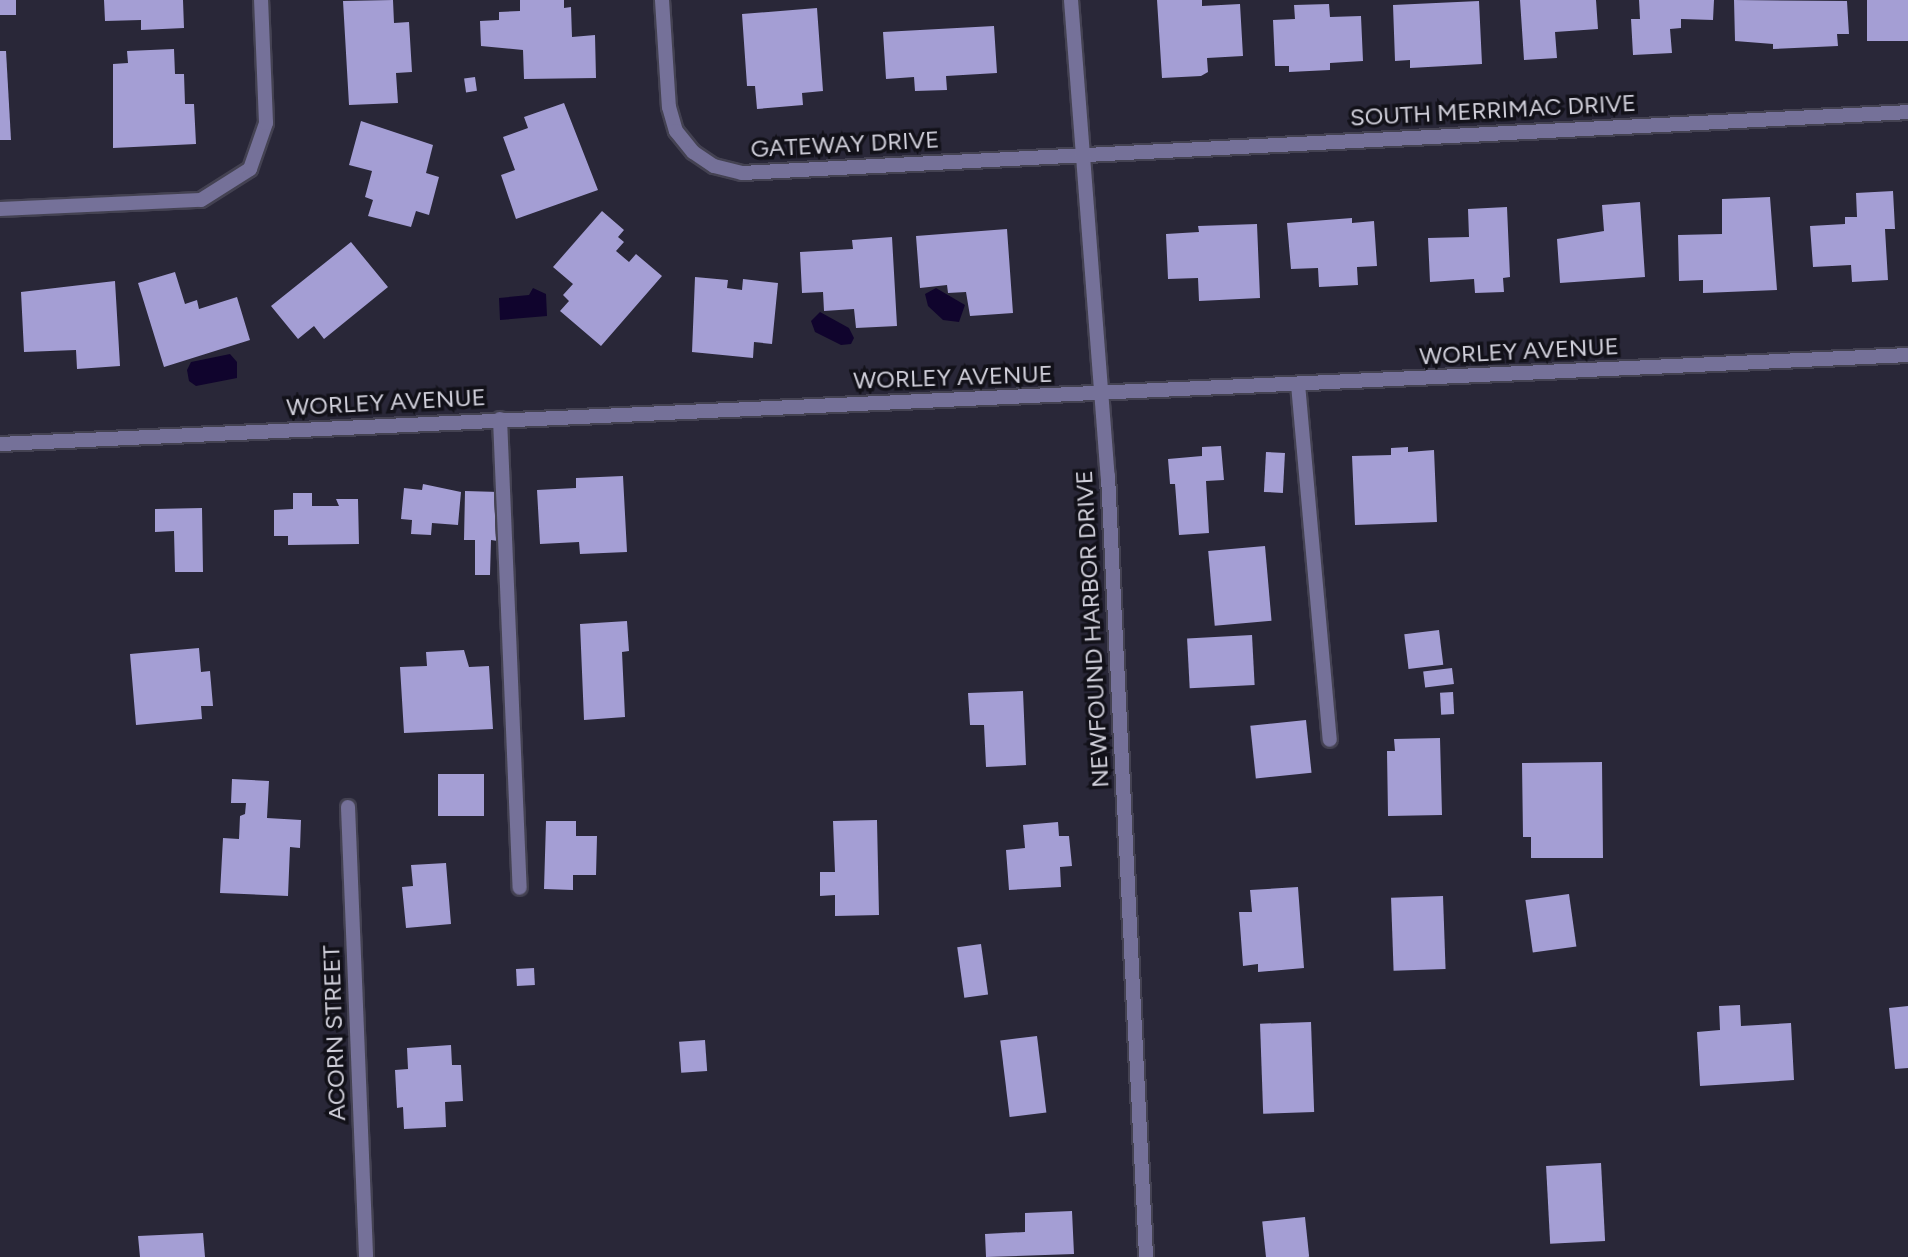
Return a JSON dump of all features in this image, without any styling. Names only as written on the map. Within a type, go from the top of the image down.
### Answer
[{"type":"street","points":[[0,209],[201,200],[250,169],[266,122],[261,0]]},
{"type":"street","name":"GATEWAY DRIVE","points":[[662,0],[669,107],[676,131],[693,152],[715,166],[742,173],[1080,154]]},
{"type":"street","name":"NEWFOUND HARBOR DRIVE","points":[[1071,0],[1080,154],[1101,393],[1146,1257]]},
{"type":"street","name":"SOUTH MERRIMAC DRIVE","points":[[1080,154],[1908,112]]},
{"type":"street","name":"WORLEY AVENUE","points":[[0,444],[1908,355]]},
{"type":"street","points":[[1298,384],[1330,740]]},
{"type":"street","points":[[500,419],[520,888]]},
{"type":"street","name":"ACORN STREET","points":[[348,807],[366,1257]]},
{"type":"shaded area","points":[[533,288],[546,294],[547,316],[500,320],[499,298],[529,295]]},
{"type":"shaded area","points":[[936,288],[965,305],[959,322],[943,320],[928,306],[925,294]]},
{"type":"shaded area","points":[[820,312],[849,328],[854,338],[851,344],[841,345],[815,332],[811,321]]},
{"type":"shaded area","points":[[230,354],[237,362],[237,378],[196,386],[189,381],[187,370],[191,362]]},
{"type":"building","points":[[0,0],[16,0],[16,15],[0,15]]},
{"type":"building","points":[[104,0],[183,0],[184,28],[141,30],[141,20],[105,21]]},
{"type":"building","points":[[393,0],[394,23],[409,22],[412,72],[396,73],[398,103],[349,105],[343,1]]},
{"type":"building","points":[[520,0],[564,0],[564,8],[571,7],[572,37],[595,35],[596,78],[524,79],[523,50],[481,46],[480,21],[499,20],[499,12],[520,11]]},
{"type":"building","points":[[1157,0],[1202,0],[1202,6],[1240,4],[1243,56],[1207,58],[1208,72],[1201,76],[1162,78]]},
{"type":"building","points":[[1520,0],[1596,0],[1598,29],[1555,32],[1557,58],[1524,60]]},
{"type":"building","points":[[1639,0],[1714,0],[1713,20],[1681,19],[1681,28],[1670,29],[1672,53],[1633,55],[1631,19],[1640,19]]},
{"type":"building","points":[[1734,0],[1847,1],[1849,34],[1837,34],[1838,46],[1773,49],[1773,44],[1735,41]]},
{"type":"building","points":[[1867,0],[1908,0],[1908,41],[1867,41]]},
{"type":"building","points":[[1479,1],[1482,64],[1410,68],[1410,60],[1395,61],[1393,5]]},
{"type":"building","points":[[1329,4],[1330,17],[1361,16],[1363,61],[1330,63],[1330,70],[1289,72],[1289,66],[1275,66],[1273,20],[1295,19],[1294,5]]},
{"type":"building","points":[[817,8],[823,91],[802,93],[803,105],[757,109],[755,86],[747,86],[742,14]]},
{"type":"building","points":[[994,26],[997,73],[946,76],[947,90],[915,91],[914,77],[886,79],[883,32]]},
{"type":"building","points":[[174,49],[175,74],[184,74],[185,104],[194,104],[196,144],[113,148],[113,64],[128,63],[127,51]]},
{"type":"building","points":[[0,51],[6,51],[11,140],[0,140]]},
{"type":"building","points":[[475,77],[477,91],[466,92],[464,79]]},
{"type":"building","points":[[564,103],[598,190],[516,219],[501,175],[515,170],[503,137],[528,128],[524,117]]},
{"type":"building","points":[[361,121],[433,145],[426,173],[439,177],[429,215],[416,211],[411,227],[368,216],[373,200],[365,197],[372,171],[349,165]]},
{"type":"building","points":[[1893,191],[1895,229],[1885,229],[1888,280],[1852,282],[1851,265],[1813,267],[1810,226],[1845,224],[1845,217],[1857,217],[1856,193]]},
{"type":"building","points":[[1770,197],[1777,290],[1703,293],[1703,280],[1679,281],[1678,235],[1722,234],[1722,199]]},
{"type":"building","points":[[1640,202],[1645,277],[1560,283],[1557,239],[1604,231],[1602,205]]},
{"type":"building","points":[[1507,207],[1510,277],[1503,278],[1504,292],[1475,293],[1474,279],[1430,282],[1428,238],[1469,237],[1468,209]]},
{"type":"building","points":[[602,211],[624,230],[618,237],[624,242],[616,251],[629,262],[636,254],[662,276],[601,346],[560,311],[569,301],[563,295],[573,284],[553,267]]},
{"type":"building","points":[[1352,218],[1352,223],[1374,221],[1377,266],[1357,267],[1358,285],[1319,287],[1318,268],[1291,269],[1287,223]]},
{"type":"building","points":[[1257,224],[1260,298],[1199,301],[1198,278],[1168,279],[1166,234],[1199,232],[1198,226]]},
{"type":"building","points":[[1007,229],[1013,313],[970,316],[966,292],[948,293],[947,285],[920,288],[916,236]]},
{"type":"building","points":[[892,237],[897,326],[856,328],[854,309],[824,311],[823,292],[802,293],[800,252],[853,249],[852,240]]},
{"type":"building","points":[[351,242],[388,287],[324,339],[314,326],[298,339],[271,306]]},
{"type":"building","points":[[175,272],[185,304],[197,300],[199,309],[237,297],[250,340],[164,367],[138,283]]},
{"type":"building","points":[[695,277],[728,280],[727,288],[742,290],[743,279],[778,283],[772,344],[754,342],[753,358],[692,352]]},
{"type":"building","points":[[115,281],[120,366],[77,369],[76,350],[24,352],[21,292]]},
{"type":"building","points":[[1221,446],[1224,480],[1206,481],[1209,533],[1179,535],[1175,484],[1170,484],[1168,459],[1202,456],[1202,447]]},
{"type":"building","points":[[1408,447],[1408,452],[1434,450],[1437,522],[1355,525],[1352,456],[1391,455],[1391,448]]},
{"type":"building","points":[[1266,452],[1285,453],[1283,493],[1264,492]]},
{"type":"building","points":[[623,476],[627,552],[580,554],[579,542],[540,544],[537,490],[576,488],[576,478]]},
{"type":"building","points":[[423,484],[461,492],[458,525],[432,523],[431,535],[411,534],[412,520],[401,519],[404,488],[422,490]]},
{"type":"building","points":[[465,491],[499,492],[498,541],[491,540],[490,575],[475,575],[475,540],[464,540]]},
{"type":"building","points":[[293,493],[312,493],[312,506],[339,506],[336,499],[358,499],[359,544],[288,545],[288,536],[274,536],[274,510],[293,509]]},
{"type":"building","points":[[202,508],[203,572],[175,572],[174,531],[155,532],[155,509]]},
{"type":"building","points":[[1265,546],[1272,621],[1215,626],[1208,551]]},
{"type":"building","points":[[627,621],[629,651],[622,652],[625,717],[584,720],[580,624]]},
{"type":"building","points":[[1439,630],[1443,665],[1409,669],[1404,634]]},
{"type":"building","points":[[1252,635],[1255,685],[1190,688],[1187,638]]},
{"type":"building","points":[[199,648],[201,672],[210,671],[213,706],[201,706],[202,719],[136,725],[130,654]]},
{"type":"building","points":[[464,650],[469,667],[489,666],[493,729],[404,733],[400,667],[427,666],[426,652]]},
{"type":"building","points":[[1452,668],[1454,684],[1425,687],[1423,672]]},
{"type":"building","points":[[1023,691],[1026,765],[986,767],[984,725],[970,725],[968,693]]},
{"type":"building","points":[[1453,692],[1454,714],[1441,715],[1440,693]]},
{"type":"building","points":[[1306,720],[1312,773],[1256,779],[1250,726]]},
{"type":"building","points":[[1440,738],[1442,815],[1388,816],[1387,751],[1395,751],[1394,739]]},
{"type":"building","points":[[1602,762],[1603,858],[1531,858],[1531,837],[1523,837],[1522,763]]},
{"type":"building","points":[[438,774],[484,774],[484,816],[438,816]]},
{"type":"building","points":[[232,779],[269,781],[267,818],[301,820],[300,848],[290,847],[288,896],[220,893],[223,838],[239,839],[240,816],[245,814],[246,803],[231,803]]},
{"type":"building","points":[[877,820],[879,915],[835,916],[835,895],[820,896],[820,872],[835,872],[833,821]]},
{"type":"building","points":[[546,821],[576,821],[576,836],[597,836],[596,875],[573,875],[573,890],[544,889]]},
{"type":"building","points":[[1058,822],[1059,836],[1069,836],[1072,866],[1060,867],[1061,887],[1009,890],[1006,850],[1025,848],[1023,825]]},
{"type":"building","points":[[446,863],[451,924],[406,928],[402,887],[413,886],[411,865]]},
{"type":"building","points":[[1298,887],[1304,968],[1258,972],[1258,964],[1243,966],[1239,912],[1252,912],[1250,890]]},
{"type":"building","points":[[1569,894],[1576,946],[1533,953],[1525,900]]},
{"type":"building","points":[[1443,896],[1446,969],[1394,971],[1391,898]]},
{"type":"building","points":[[981,944],[988,995],[964,998],[957,947]]},
{"type":"building","points":[[534,968],[535,985],[517,986],[516,969]]},
{"type":"building","points":[[1740,1005],[1741,1026],[1791,1023],[1794,1080],[1700,1086],[1697,1032],[1720,1030],[1719,1006]]},
{"type":"building","points":[[1908,1006],[1908,1068],[1895,1069],[1889,1008]]},
{"type":"building","points":[[1311,1022],[1314,1112],[1263,1114],[1260,1024]]},
{"type":"building","points":[[1037,1036],[1046,1112],[1010,1117],[1000,1041]]},
{"type":"building","points":[[705,1040],[707,1071],[681,1073],[679,1042]]},
{"type":"building","points":[[451,1045],[452,1065],[461,1065],[463,1101],[445,1102],[446,1127],[404,1129],[403,1107],[397,1108],[395,1070],[408,1069],[407,1048]]},
{"type":"building","points":[[1601,1163],[1605,1241],[1550,1244],[1546,1166]]},
{"type":"building","points":[[1072,1211],[1074,1254],[986,1257],[985,1234],[1025,1232],[1025,1213]]},
{"type":"building","points":[[1305,1217],[1309,1257],[1266,1257],[1262,1221]]},
{"type":"building","points":[[203,1233],[205,1257],[140,1257],[138,1236]]}]
